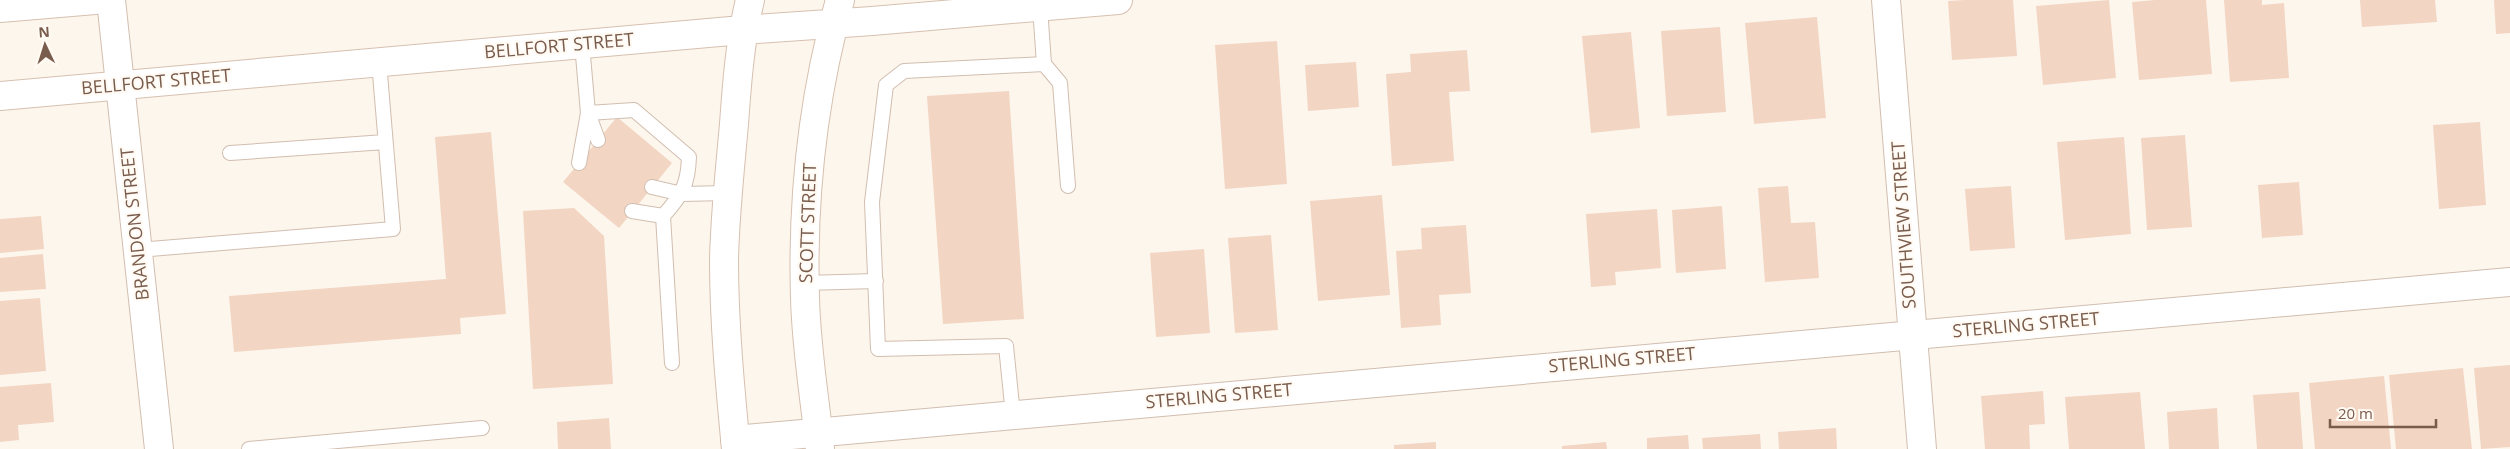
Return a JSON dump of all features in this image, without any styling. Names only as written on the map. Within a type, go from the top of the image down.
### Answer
[{"type":"street","points":[[0,8],[95,0]]},
{"type":"street","name":"BRANDON STREET","points":[[111,0],[159,449]]},
{"type":"street","points":[[735,444],[727,350],[725,290],[728,193],[742,30],[750,0]]},
{"type":"street","name":"BELLFORT STREET","points":[[0,96],[742,30],[836,12],[1040,7],[1118,0]]},
{"type":"street","name":"SOUTHVIEW STREET","points":[[1886,0],[1922,449]]},
{"type":"street","name":"SCOTT STREET","points":[[819,441],[805,283],[805,204],[814,117],[836,12]]},
{"type":"street","name":"STERLING STREET","points":[[735,444],[819,441],[1013,415],[2510,282]]},
{"type":"lane","points":[[1040,7],[1044,64],[1060,83],[1068,186]]},
{"type":"lane","points":[[579,163],[588,114],[582,44]]},
{"type":"lane","points":[[138,250],[393,228],[379,62]]},
{"type":"lane","points":[[1013,415],[1006,346],[878,349],[872,202],[886,85],[904,71],[1044,64]]},
{"type":"lane","points":[[588,114],[634,110],[689,157],[688,175],[682,194],[663,216],[672,362]]},
{"type":"lane","points":[[588,114],[598,140]]},
{"type":"lane","points":[[230,153],[385,142]]},
{"type":"lane","points":[[652,187],[682,194],[728,193]]},
{"type":"lane","points":[[632,211],[663,216]]},
{"type":"lane","points":[[805,283],[876,281]]},
{"type":"lane","points":[[250,449],[482,428]]},
{"type":"building","points":[[2013,0],[2017,56],[1952,60],[1948,1]]},
{"type":"building","points":[[2109,0],[2116,78],[2043,85],[2036,6]]},
{"type":"building","points":[[2206,0],[2212,74],[2139,80],[2132,2]]},
{"type":"building","points":[[2224,0],[2262,0],[2262,5],[2284,3],[2289,78],[2230,82]]},
{"type":"building","points":[[2360,0],[2435,0],[2437,22],[2362,27]]},
{"type":"building","points":[[2494,0],[2510,0],[2510,33],[2496,34]]},
{"type":"building","points":[[1817,17],[1826,118],[1754,124],[1745,23]]},
{"type":"building","points":[[1720,27],[1726,112],[1667,116],[1661,31]]},
{"type":"building","points":[[1631,32],[1640,128],[1591,133],[1582,36]]},
{"type":"building","points":[[1277,41],[1287,184],[1225,189],[1215,45]]},
{"type":"building","points":[[1467,50],[1470,91],[1449,92],[1454,161],[1392,166],[1386,74],[1411,72],[1410,54]]},
{"type":"building","points":[[1356,62],[1359,107],[1308,111],[1305,65]]},
{"type":"building","points":[[1009,91],[1024,319],[943,324],[927,96]]},
{"type":"building","points":[[617,117],[672,163],[619,228],[563,182]]},
{"type":"building","points":[[2480,122],[2486,205],[2439,209],[2433,125]]},
{"type":"building","points":[[491,132],[506,314],[460,318],[461,334],[234,352],[229,296],[446,279],[435,137]]},
{"type":"building","points":[[2185,135],[2192,227],[2147,230],[2141,138]]},
{"type":"building","points":[[2124,137],[2131,234],[2065,240],[2057,142]]},
{"type":"building","points":[[2299,182],[2303,235],[2262,238],[2258,185]]},
{"type":"building","points":[[1788,186],[1791,223],[1815,222],[1819,278],[1765,282],[1758,188]]},
{"type":"building","points":[[2011,186],[2015,248],[1970,251],[1965,189]]},
{"type":"building","points":[[1382,195],[1390,295],[1318,301],[1310,201]]},
{"type":"building","points":[[1722,206],[1726,269],[1676,273],[1672,210]]},
{"type":"building","points":[[574,208],[604,236],[613,384],[533,389],[523,211]]},
{"type":"building","points":[[1657,209],[1661,268],[1615,272],[1616,285],[1591,287],[1586,214]]},
{"type":"building","points":[[41,216],[44,249],[0,253],[0,219]]},
{"type":"building","points":[[1466,225],[1471,293],[1439,295],[1441,325],[1401,328],[1396,251],[1422,249],[1421,228]]},
{"type":"building","points":[[1271,235],[1278,330],[1235,333],[1228,238]]},
{"type":"building","points":[[1204,249],[1210,333],[1156,337],[1150,253]]},
{"type":"building","points":[[43,254],[46,289],[0,292],[0,258]]},
{"type":"building","points":[[40,298],[46,371],[0,375],[0,301]]},
{"type":"building","points":[[2510,365],[2510,447],[2481,449],[2474,368]]},
{"type":"building","points":[[2463,368],[2472,449],[2396,449],[2389,375]]},
{"type":"building","points":[[2384,376],[2391,449],[2315,449],[2309,383]]},
{"type":"building","points":[[51,383],[54,422],[18,425],[19,440],[0,442],[0,387]]},
{"type":"building","points":[[2043,391],[2045,424],[2029,425],[2030,449],[1985,449],[1981,396]]},
{"type":"building","points":[[2140,392],[2145,449],[2069,449],[2065,397]]},
{"type":"building","points":[[2299,392],[2303,449],[2257,449],[2253,395]]},
{"type":"building","points":[[2217,408],[2219,449],[2169,449],[2167,412]]},
{"type":"building","points":[[609,418],[611,449],[558,449],[557,422]]},
{"type":"building","points":[[1836,428],[1837,449],[1779,449],[1778,432]]},
{"type":"building","points":[[1760,434],[1761,449],[1703,449],[1702,438]]},
{"type":"building","points":[[1688,435],[1689,449],[1647,449],[1647,438]]},
{"type":"building","points":[[1436,442],[1436,449],[1394,449],[1394,445]]},
{"type":"building","points":[[1606,442],[1607,449],[1562,449],[1562,446]]}]
